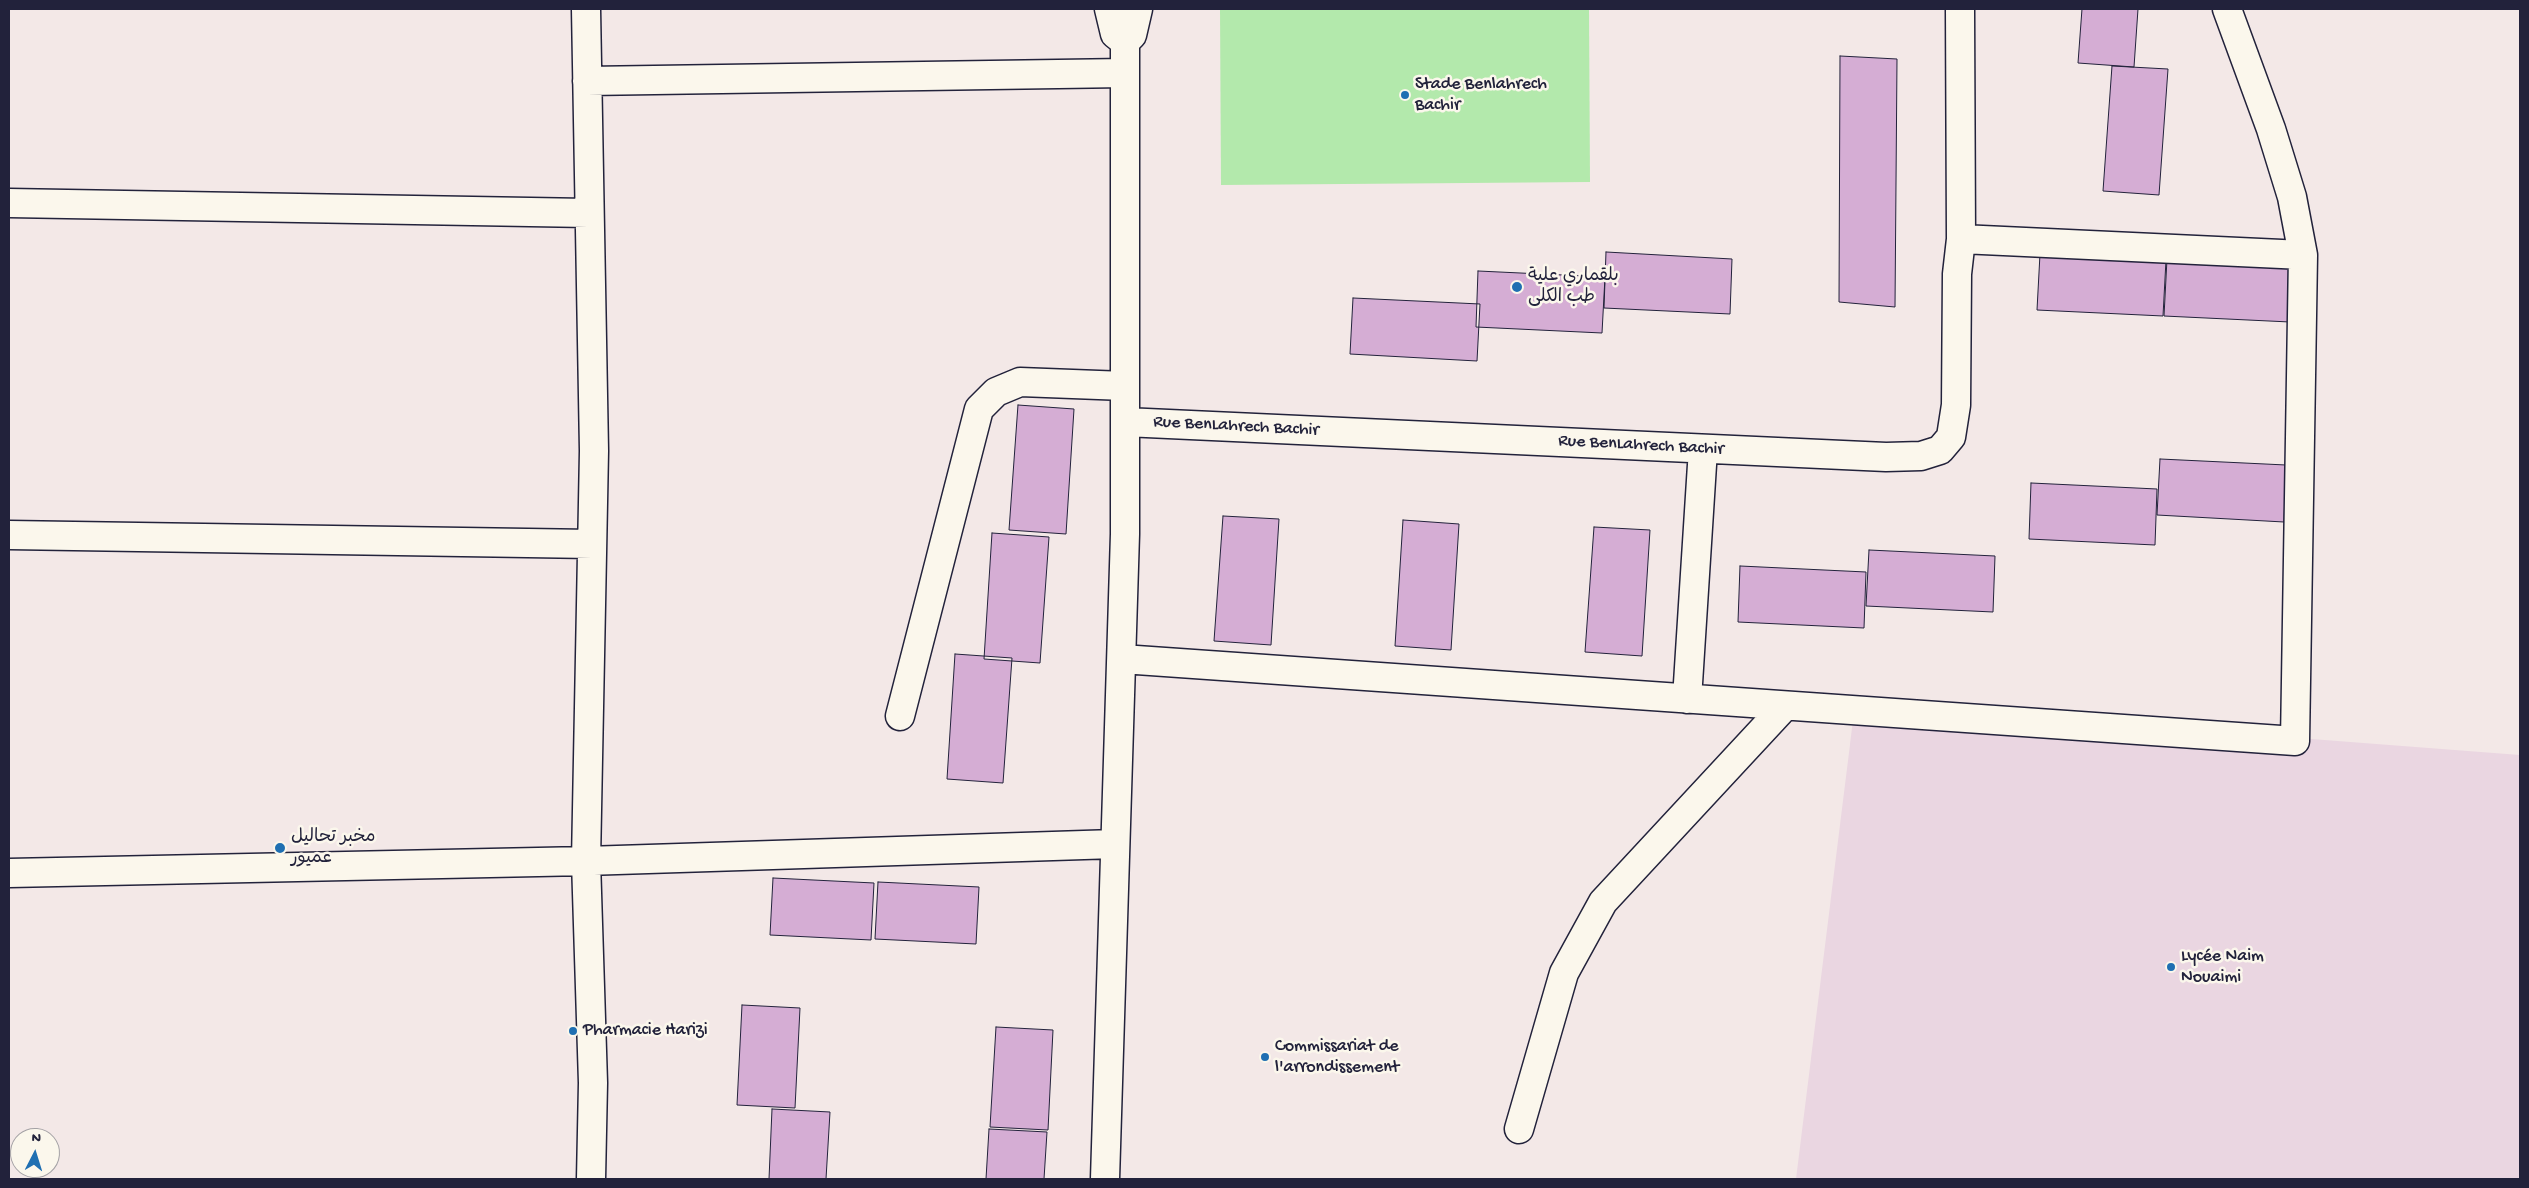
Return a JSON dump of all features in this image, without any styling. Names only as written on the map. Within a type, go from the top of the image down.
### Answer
[{"type":"street","points":[[586,9],[588,213],[594,451],[586,861],[593,1083],[591,1179]]},
{"type":"street","points":[[1109,9],[1115,34],[1125,42]]},
{"type":"street","points":[[1105,1179],[1122,659],[1125,422],[1125,42],[1132,35],[1138,9]]},
{"type":"street","name":"Rue BenLahrech Bachir","points":[[1125,422],[1886,457],[1921,456],[1940,450],[1951,437],[1956,405],[1957,274],[1961,239],[1960,9]]},
{"type":"street","points":[[1122,659],[2295,741],[2303,255],[2292,197],[2271,129],[2227,9]]},
{"type":"street","points":[[587,81],[1125,73]]},
{"type":"street","points":[[9,203],[588,213]]},
{"type":"street","points":[[1961,239],[2303,255]]},
{"type":"street","points":[[900,716],[979,409],[996,392],[1020,382],[1125,386]]},
{"type":"street","points":[[1687,699],[1703,449]]},
{"type":"street","points":[[9,535],[592,544]]},
{"type":"street","points":[[1520,1129],[1564,974],[1603,902],[1785,706]]},
{"type":"street","points":[[9,874],[586,861],[1115,844]]},
{"type":"shaded area","name":"Lycée Naim Nouaimi","points":[[1855,704],[2520,755],[2520,1179],[1796,1179]]},
{"type":"green space","name":"Stade Benlahrech Bachir","points":[[1220,9],[1589,9],[1590,182],[1221,185]]},
{"type":"building","points":[[2082,9],[2138,9],[2134,67],[2078,63]]},
{"type":"building","points":[[1840,56],[1897,59],[1895,307],[1839,302]]},
{"type":"building","points":[[2112,66],[2168,69],[2159,195],[2103,191]]},
{"type":"building","points":[[1606,252],[1732,259],[1730,314],[1604,308]]},
{"type":"building","points":[[2040,254],[2166,260],[2163,316],[2037,310]]},
{"type":"building","points":[[2167,259],[2294,266],[2290,322],[2164,316]]},
{"type":"building","points":[[1478,271],[1605,277],[1602,333],[1476,327]]},
{"type":"building","points":[[1353,298],[1480,304],[1477,361],[1350,354]]},
{"type":"building","points":[[1018,405],[1074,409],[1066,534],[1009,530]]},
{"type":"building","points":[[2160,459],[2286,465],[2284,522],[2157,515]]},
{"type":"building","points":[[2031,483],[2157,489],[2155,545],[2029,539]]},
{"type":"building","points":[[1223,516],[1279,519],[1271,645],[1214,641]]},
{"type":"building","points":[[1403,520],[1459,524],[1451,650],[1395,646]]},
{"type":"building","points":[[1594,527],[1650,530],[1642,656],[1585,652]]},
{"type":"building","points":[[992,533],[1049,537],[1040,663],[984,659]]},
{"type":"building","points":[[1869,550],[1995,556],[1993,612],[1866,606]]},
{"type":"building","points":[[1740,566],[1866,572],[1864,628],[1738,622]]},
{"type":"building","points":[[955,654],[1012,658],[1003,783],[947,779]]},
{"type":"building","points":[[773,878],[874,883],[871,940],[770,935]]},
{"type":"building","points":[[878,882],[979,887],[976,944],[875,939]]},
{"type":"building","points":[[742,1005],[800,1008],[795,1108],[737,1105]]},
{"type":"building","points":[[996,1027],[1053,1030],[1048,1130],[990,1127]]},
{"type":"building","points":[[772,1109],[830,1112],[826,1179],[769,1179]]},
{"type":"building","points":[[989,1129],[1047,1132],[1044,1179],[986,1179]]},
{"type":"place","name":"Stade Benlahrech Bachir","points":[[1405,95]]},
{"type":"place","name":"بلقماري علية طب الكلى","points":[[1517,287]]},
{"type":"place","name":"مخبر تحاليل عميور","points":[[280,848]]},
{"type":"place","name":"Lycée Naim Nouaimi","points":[[2171,967]]},
{"type":"place","name":"Pharmacie Harizi","points":[[573,1031]]},
{"type":"place","name":"Commissariat de l'arrondissement","points":[[1265,1057]]}]
